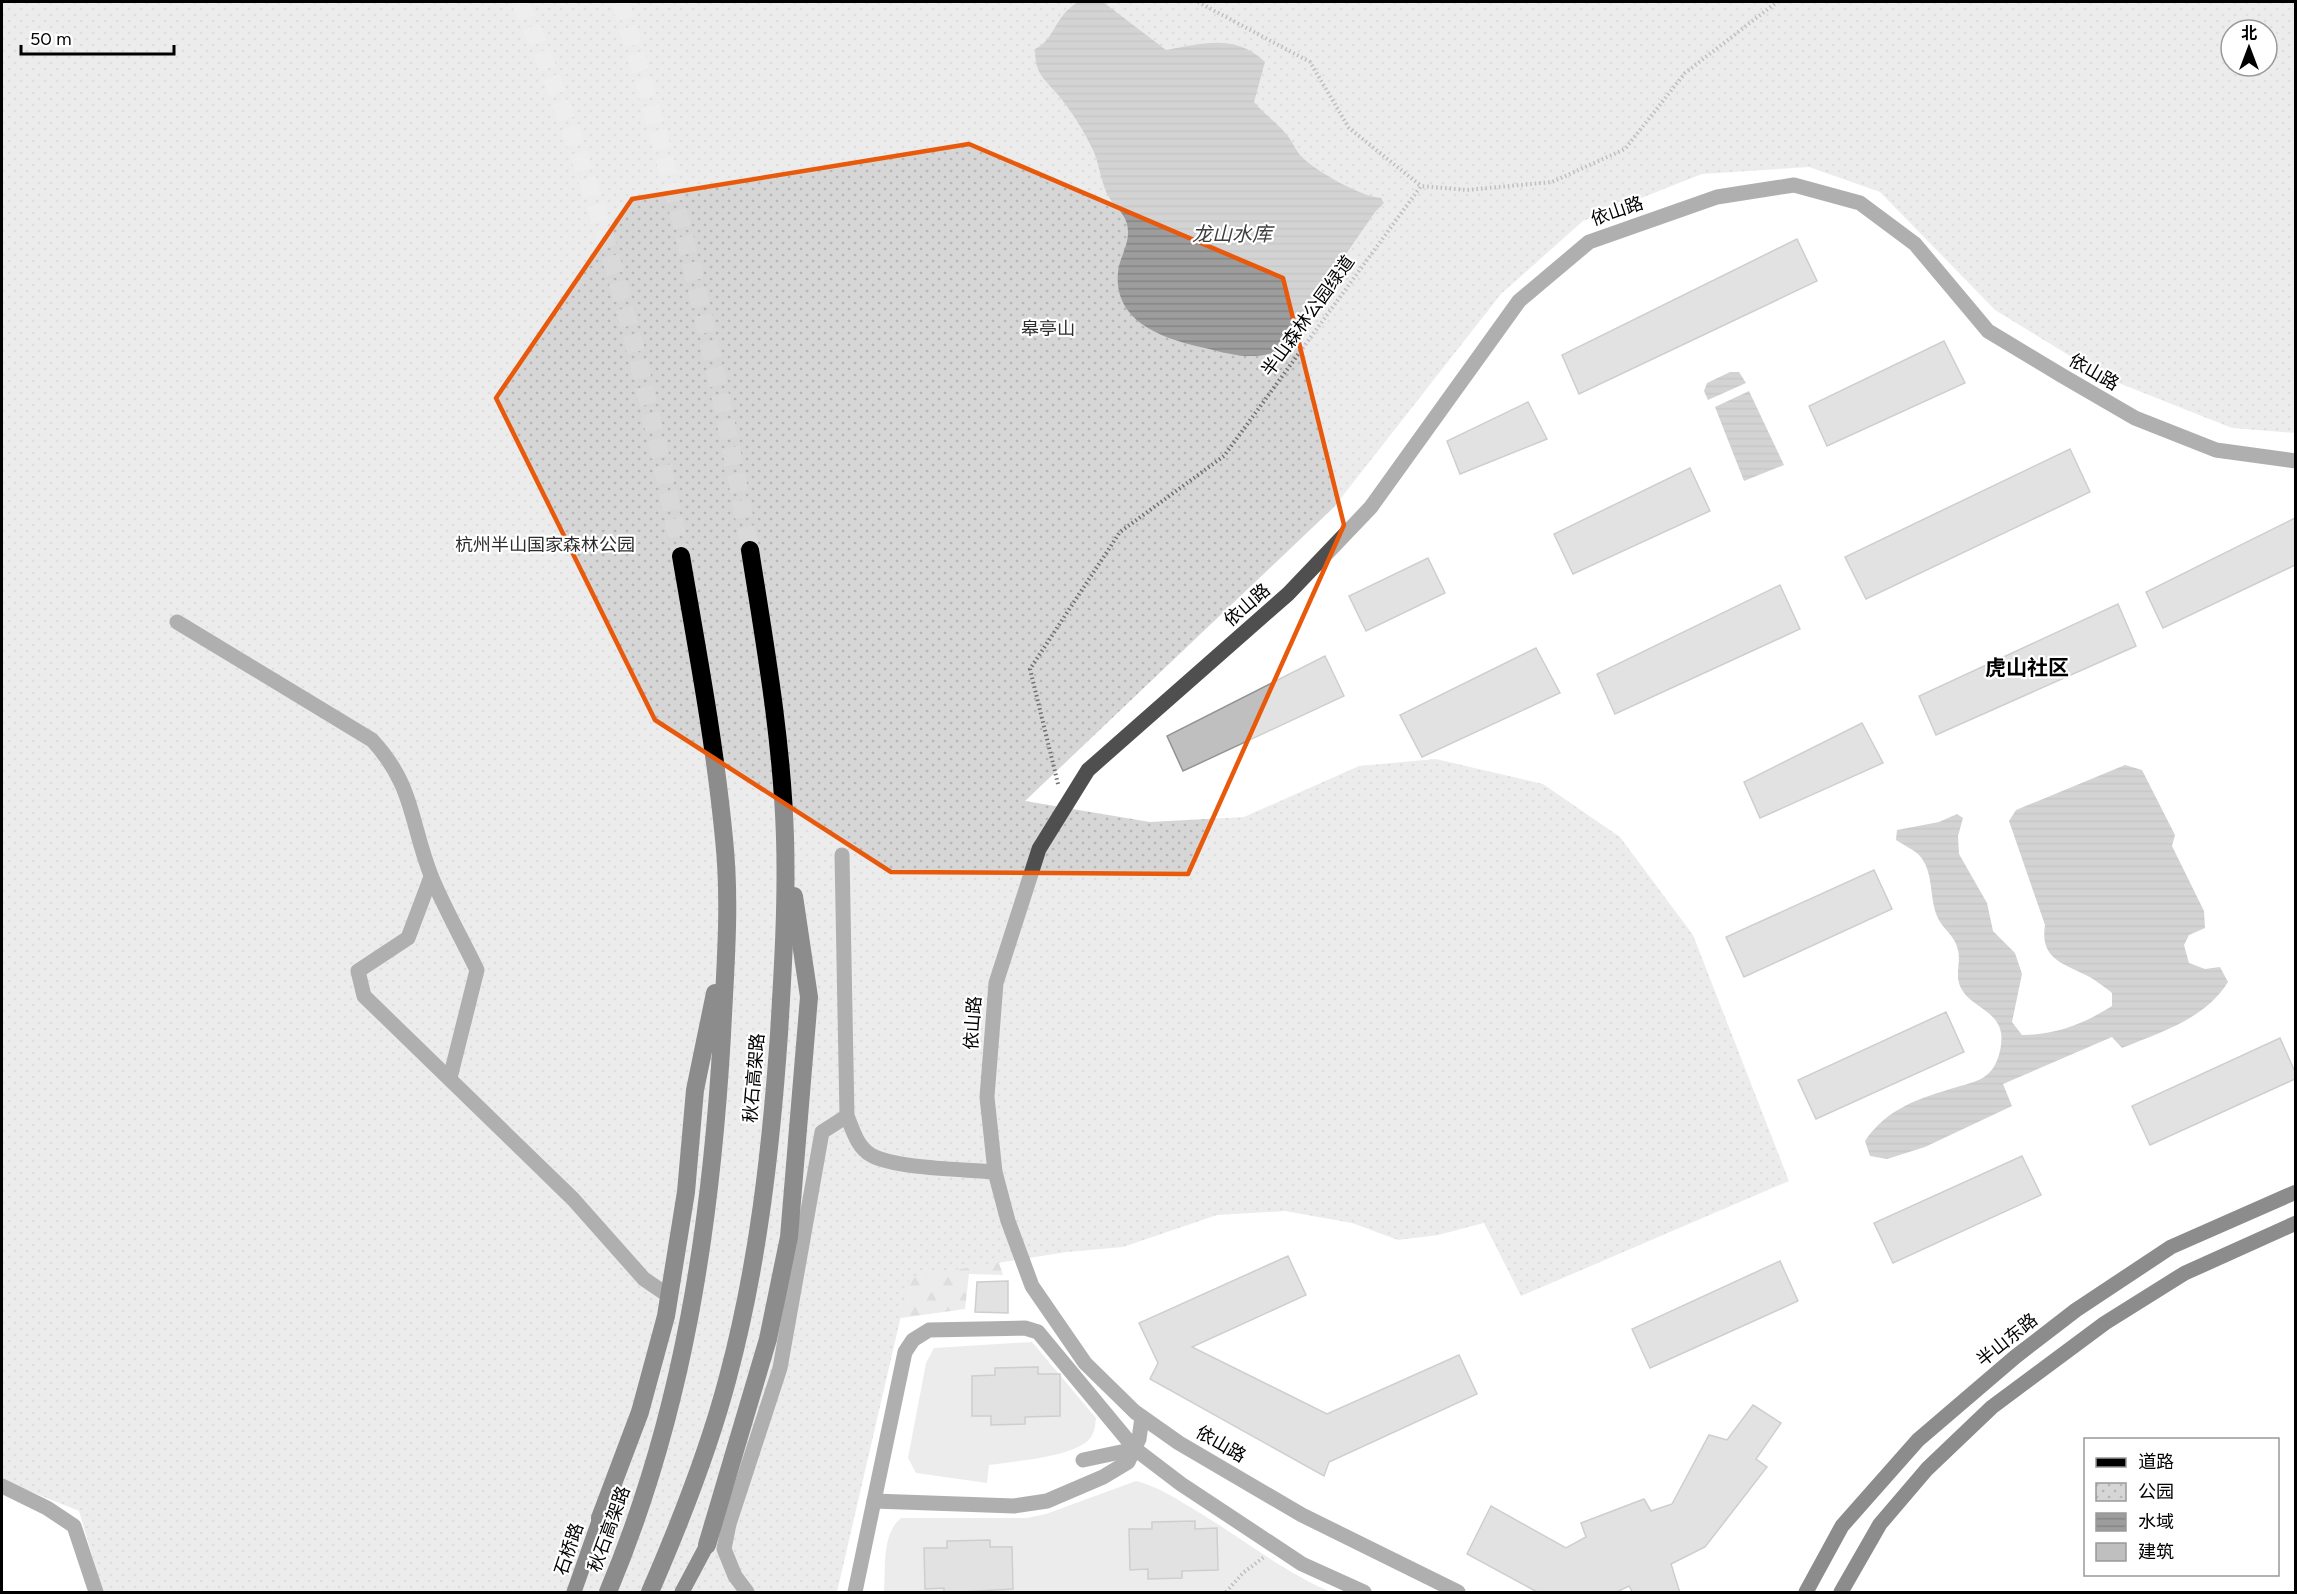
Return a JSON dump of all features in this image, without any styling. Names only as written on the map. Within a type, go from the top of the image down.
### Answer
[{"type":"highway","name":"秋石高架路","points":[[650,1593],[674,1538],[728,1378],[763,1209],[775,1097],[785,940],[785,835],[773,696],[750,550]]},
{"type":"highway","name":"秋石高架路","points":[[608,1593],[641,1506],[669,1415],[691,1319],[718,1093],[727,936],[724,840],[681,555]]},
{"type":"highway","points":[[707,1545],[768,1339],[789,1237],[809,997],[785,835]]},
{"type":"highway","points":[[600,1518],[640,1412],[669,1296],[686,1192],[694,1090],[727,936]]},
{"type":"main road","name":"半山东路","points":[[1806,1593],[1842,1526],[1918,1440],[2015,1357],[2076,1310],[2171,1247],[2295,1192]]},
{"type":"main road","points":[[1841,1593],[1880,1524],[1927,1469],[1992,1407],[2105,1323],[2185,1273],[2295,1223]]},
{"type":"main road","name":"石桥路","points":[[574,1593],[600,1518]]},
{"type":"main road","points":[[682,1593],[707,1545]]},
{"type":"street","name":"依山路","points":[[1458,1593],[1302,1515],[1179,1443],[1142,1417],[1085,1363],[1032,1286],[1008,1221],[995,1172],[987,1097],[996,982],[1038,849],[1088,770],[1288,594],[1371,507],[1519,301],[1589,242],[1717,197],[1794,184],[1860,203],[1916,244],[1988,331],[2061,375],[2136,418],[2216,450],[2295,461]]},
{"type":"street","points":[[177,622],[372,740],[390,760],[406,791],[431,877],[477,970],[450,1077]]},
{"type":"street","points":[[842,855],[847,1116],[859,1144],[871,1155],[894,1162],[995,1172]]},
{"type":"street","points":[[431,877],[408,938],[358,971],[364,996],[450,1077],[573,1199],[644,1279],[669,1296]]},
{"type":"street","points":[[747,1593],[735,1576],[724,1549],[725,1541],[780,1368],[822,1132],[847,1116]]},
{"type":"street","points":[[855,1593],[906,1352],[913,1340],[929,1330],[1025,1328],[1038,1332],[1135,1449],[1181,1484],[1302,1564],[1364,1593]]},
{"type":"street","points":[[874,1501],[1014,1506],[1047,1501],[1103,1477],[1128,1462],[1139,1439],[1142,1417]]},
{"type":"street","points":[[1083,1460],[1135,1449]]},
{"type":"street","points":[[2,1486],[47,1508],[74,1526],[96,1593]]},
{"type":"path","points":[[1198,2],[1310,62],[1349,128],[1421,186],[1467,190],[1552,182],[1625,149],[1685,73],[1777,2]]},
{"type":"path","name":"半山森林公园绿道","points":[[1064,808],[1030,669],[1120,532],[1224,456],[1421,186]]},
{"type":"path","points":[[1226,1593],[1274,1545]]},
{"type":"highlighted area","points":[[969,144],[1283,278],[1344,525],[1188,874],[891,872],[655,720],[496,398],[632,199]]},
{"type":"green space","name":"杭州半山国家森林公园","points":[[2,2],[2295,2],[2295,433],[2232,428],[2106,378],[1995,310],[1880,192],[1809,167],[1702,174],[1583,221],[1501,294],[1334,507],[1025,801],[1150,822],[1244,817],[1359,766],[1436,759],[1543,784],[1620,837],[1693,935],[1789,1181],[1521,1296],[1484,1223],[1438,1235],[1398,1240],[1352,1223],[1285,1211],[1217,1215],[1123,1247],[1067,1252],[910,1277],[837,1592],[103,1592],[79,1511],[2,1480]]},
{"type":"green space","points":[[886,1245],[995,1251],[1003,1275],[969,1274],[965,1309],[887,1320],[804,1592]]},
{"type":"green space","points":[[1032,1342],[1096,1418],[1090,1438],[1076,1448],[1064,1452],[989,1465],[987,1483],[916,1473],[908,1458],[926,1363],[934,1348]]},
{"type":"green space","points":[[1136,1481],[1170,1495],[1294,1574],[1331,1592],[884,1592],[887,1543],[890,1533],[901,1518],[1027,1518],[1046,1514]]},
{"type":"water","name":"龙山水库","points":[[1078,2],[1103,2],[1166,50],[1218,43],[1242,47],[1253,53],[1265,62],[1254,102],[1287,135],[1301,156],[1329,177],[1352,189],[1381,198],[1384,203],[1375,212],[1280,350],[1261,355],[1243,356],[1174,340],[1145,326],[1124,304],[1119,290],[1118,272],[1128,237],[1126,220],[1107,193],[1096,157],[1086,136],[1069,109],[1041,76],[1035,58],[1035,49],[1047,40],[1064,14]]},
{"type":"water","points":[[1730,372],[1739,372],[1746,383],[1708,400],[1704,391],[1707,383]]},
{"type":"water","points":[[1749,391],[1784,465],[1744,481],[1715,407]]},
{"type":"water","points":[[2125,765],[2142,770],[2175,835],[2172,846],[2204,911],[2205,928],[2189,935],[2184,945],[2189,963],[2205,969],[2220,967],[2228,982],[2207,1006],[2167,1030],[2122,1048],[2112,1037],[2003,1084],[2012,1106],[1925,1147],[1887,1159],[1870,1156],[1865,1141],[1883,1120],[1917,1100],[1983,1078],[1995,1064],[2001,1043],[2001,1033],[1994,1018],[1970,999],[1960,986],[1958,950],[1954,940],[1937,916],[1927,868],[1919,855],[1896,840],[1897,830],[1939,822],[1957,814],[1963,818],[1958,836],[1959,854],[1987,903],[1993,931],[2015,953],[2022,974],[2012,1022],[2022,1035],[2058,1031],[2091,1018],[2112,1006],[2112,993],[2093,979],[2057,960],[2046,947],[2045,925],[2009,821],[2016,810]]},
{"type":"building","points":[[1797,239],[1817,281],[1579,394],[1562,355]]},
{"type":"building","points":[[1944,341],[1965,383],[1827,446],[1809,406]]},
{"type":"building","points":[[1528,402],[1547,439],[1460,474],[1447,441]]},
{"type":"building","points":[[2070,449],[2090,492],[1866,599],[1845,557]]},
{"type":"building","points":[[1690,468],[1710,511],[1573,574],[1554,534]]},
{"type":"building","points":[[2295,518],[2295,565],[2163,628],[2146,592]]},
{"type":"building","points":[[1428,558],[1445,593],[1366,631],[1349,596]]},
{"type":"building","points":[[1780,585],[1800,629],[1615,714],[1597,674]]},
{"type":"building","points":[[2118,604],[2136,646],[1936,735],[1919,696]]},
{"type":"building","points":[[1536,648],[1560,693],[1422,757],[1400,715]]},
{"type":"building","points":[[1325,656],[1344,696],[1183,771],[1167,736]]},
{"type":"building","points":[[1862,723],[1883,763],[1760,818],[1744,782]]},
{"type":"building","points":[[1874,870],[1892,909],[1744,977],[1726,937]]},
{"type":"building","points":[[1946,1012],[1964,1052],[1816,1119],[1798,1080]]},
{"type":"building","points":[[2280,1038],[2295,1072],[2295,1079],[2150,1145],[2132,1106]]},
{"type":"building","points":[[2022,1156],[2041,1195],[1893,1263],[1874,1223]]},
{"type":"building","points":[[1288,1256],[1306,1295],[1192,1347],[1327,1414],[1459,1355],[1477,1394],[1329,1462],[1324,1476],[1150,1379],[1158,1363],[1139,1323]]},
{"type":"building","points":[[1780,1261],[1798,1301],[1650,1368],[1632,1329]]},
{"type":"building","points":[[1008,1281],[1008,1313],[975,1312],[977,1282]]},
{"type":"building","points":[[1038,1367],[1038,1374],[1060,1374],[1060,1416],[1025,1417],[1025,1424],[991,1425],[991,1416],[972,1416],[972,1376],[995,1375],[995,1368]]},
{"type":"building","points":[[1753,1405],[1781,1423],[1756,1459],[1767,1467],[1705,1547],[1671,1564],[1680,1593],[1633,1593],[1629,1586],[1615,1593],[1539,1593],[1467,1554],[1491,1506],[1566,1548],[1586,1537],[1581,1523],[1644,1499],[1651,1511],[1672,1504],[1709,1435],[1727,1440]]},
{"type":"building","points":[[1195,1521],[1195,1529],[1217,1528],[1218,1570],[1182,1571],[1182,1578],[1148,1579],[1148,1569],[1130,1570],[1129,1529],[1152,1529],[1152,1522]]},
{"type":"building","points":[[990,1540],[990,1547],[1012,1547],[1013,1589],[944,1593],[944,1588],[925,1589],[924,1548],[947,1548],[947,1541]]},
{"type":"tunnel","points":[[520,2],[573,136],[616,274],[651,414],[681,556]]},
{"type":"tunnel","points":[[620,2],[677,205],[724,412],[750,550]]},
{"type":"district","name":"虎山社区","points":[[2027,668]]},
{"type":"park label","name":"皋亭山","points":[[1048,329]]}]
